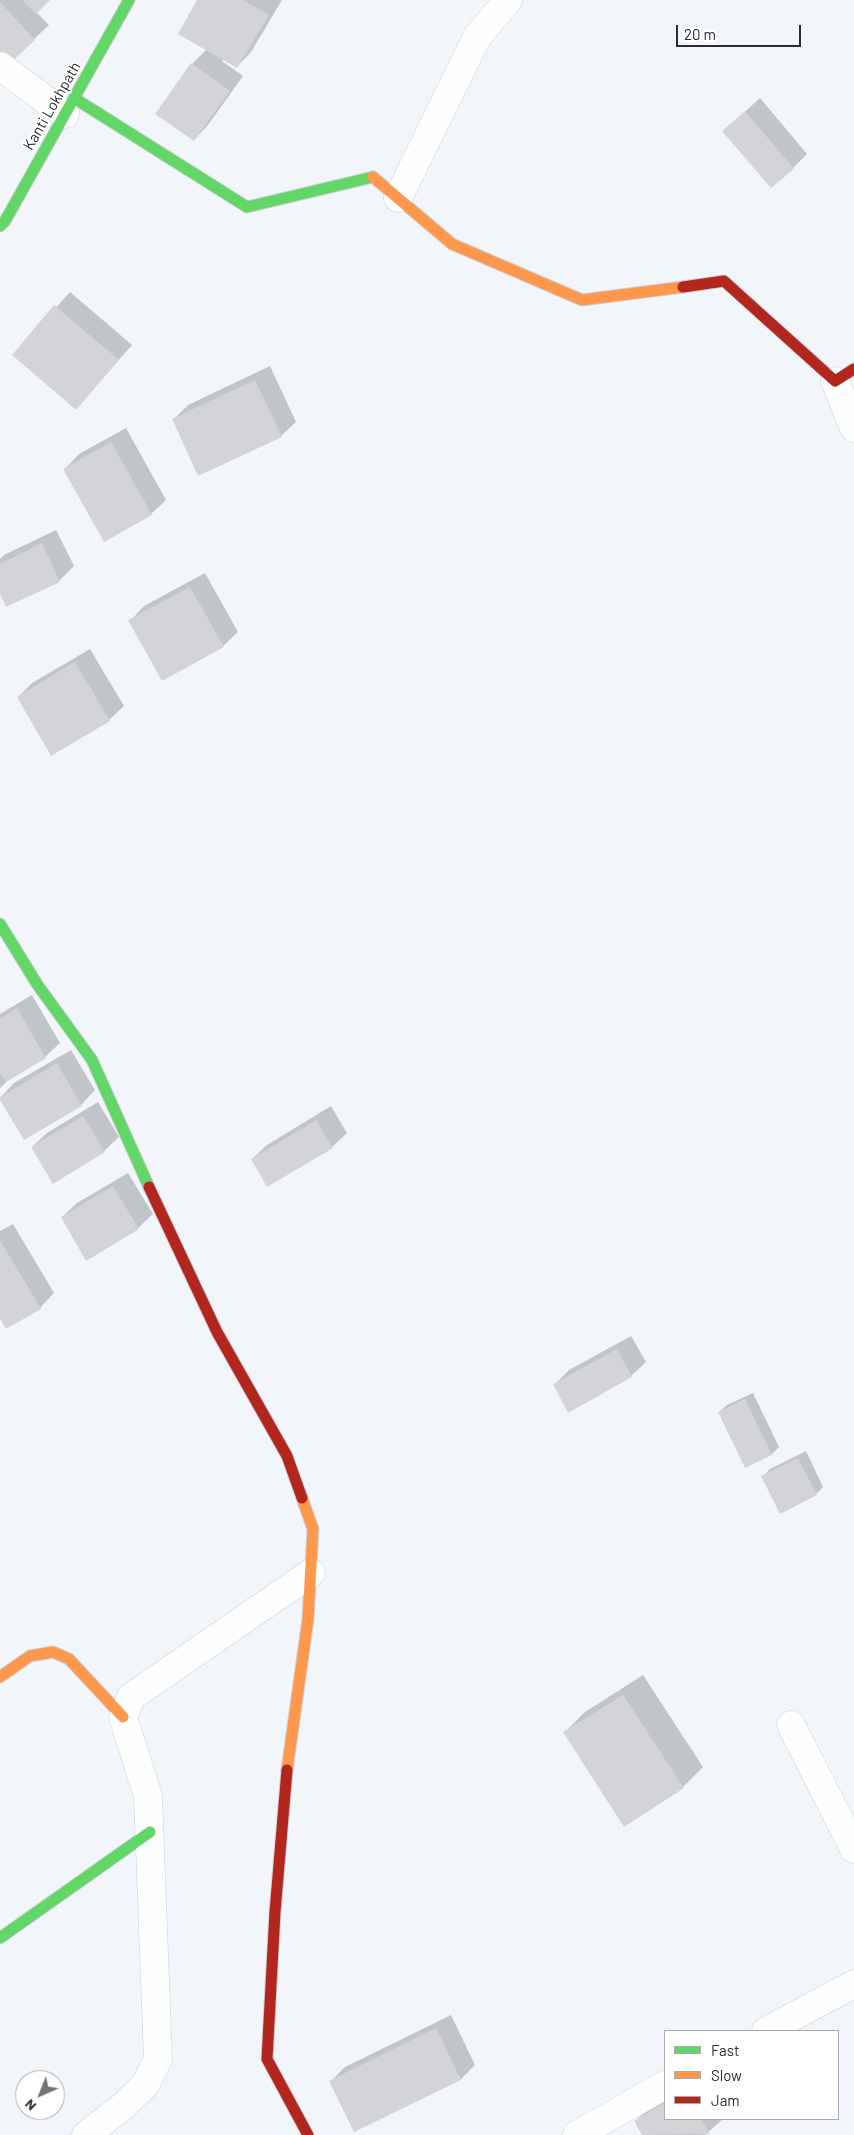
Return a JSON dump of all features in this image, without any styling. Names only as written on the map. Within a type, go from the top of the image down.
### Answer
[{"type":"street","name":"Kanti Lokhpath","points":[[0,226],[5,221],[130,0]]},
{"type":"street","points":[[398,198],[477,37],[508,0]]},
{"type":"street","points":[[0,66],[247,207],[373,177],[452,244],[582,300],[724,281],[844,375],[854,428]]},
{"type":"street","points":[[0,924],[37,984],[92,1060],[217,1332],[287,1456],[313,1529],[308,1619],[288,1749],[275,1912],[267,2059],[308,2135]]},
{"type":"street","points":[[123,1717],[131,1697],[311,1572]]},
{"type":"street","points":[[0,1677],[30,1656],[53,1652],[70,1659],[123,1717],[148,1796],[158,2059],[146,2085],[122,2107],[86,2135]]},
{"type":"street","points":[[791,1725],[854,1849]]},
{"type":"street","points":[[0,1938],[150,1832]]},
{"type":"street","points":[[768,2030],[854,1984]]},
{"type":"street","points":[[576,2135],[664,2087]]},
{"type":"building","points":[[22,0],[50,0],[36,14]]},
{"type":"building","points":[[197,0],[243,0],[269,15],[237,68],[178,34]]},
{"type":"building","points":[[0,2],[35,40],[5,68],[0,62]]},
{"type":"building","points":[[191,63],[230,91],[194,141],[155,114]]},
{"type":"building","points":[[745,111],[794,169],[771,188],[722,131]]},
{"type":"building","points":[[54,305],[119,360],[76,410],[12,355]]},
{"type":"building","points":[[255,380],[282,437],[198,476],[172,419]]},
{"type":"building","points":[[111,442],[152,515],[104,542],[63,469]]},
{"type":"building","points":[[42,543],[60,582],[6,607],[0,594],[0,564]]},
{"type":"building","points":[[190,587],[224,647],[162,681],[128,620]]},
{"type":"building","points":[[75,662],[110,721],[51,756],[17,697]]},
{"type":"building","points":[[17,1008],[46,1058],[6,1082],[0,1073],[0,1019]]},
{"type":"building","points":[[57,1063],[82,1106],[24,1140],[0,1097]]},
{"type":"building","points":[[83,1116],[105,1152],[53,1184],[31,1147]]},
{"type":"building","points":[[316,1120],[333,1148],[267,1187],[251,1159]]},
{"type":"building","points":[[113,1186],[139,1229],[86,1261],[61,1217]]},
{"type":"building","points":[[0,1240],[41,1309],[6,1329],[0,1319]]},
{"type":"building","points":[[617,1349],[632,1377],[568,1413],[553,1384]]},
{"type":"building","points":[[745,1399],[772,1455],[745,1468],[718,1412]]},
{"type":"building","points":[[798,1458],[817,1495],[780,1514],[761,1476]]},
{"type":"building","points":[[623,1695],[684,1788],[624,1827],[563,1732]]},
{"type":"building","points":[[436,2028],[461,2080],[354,2132],[329,2081]]},
{"type":"building","points":[[664,2104],[664,2120],[702,2120],[710,2134],[642,2135],[634,2121]]},
{"type":"traffic: fast","points":[[0,226],[5,221],[129,0]]},
{"type":"traffic: fast","points":[[74,98],[247,207],[373,177]]},
{"type":"traffic: fast","points":[[0,924],[37,984],[92,1060],[149,1187]]},
{"type":"traffic: fast","points":[[0,1938],[150,1832]]},
{"type":"traffic: slow","points":[[373,177],[452,244],[582,300],[683,287]]},
{"type":"traffic: slow","points":[[287,1770],[308,1619],[313,1529],[302,1498]]},
{"type":"traffic: slow","points":[[0,1677],[30,1656],[53,1652],[69,1659],[123,1717]]},
{"type":"traffic: jam","points":[[683,287],[724,281],[835,381],[854,369]]},
{"type":"traffic: jam","points":[[149,1187],[217,1332],[287,1456],[302,1498]]},
{"type":"traffic: jam","points":[[287,1770],[275,1912],[267,2059],[308,2135]]}]
